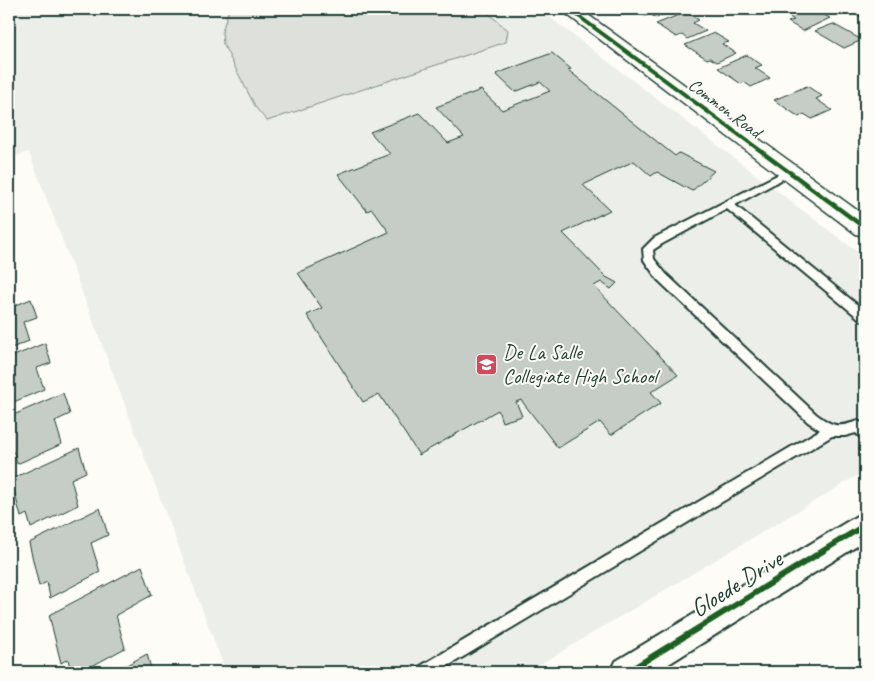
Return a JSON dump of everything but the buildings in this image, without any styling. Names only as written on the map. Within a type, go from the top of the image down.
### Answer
[{"type":"street","name":"Common Road","points":[[569,9],[865,228]]},
{"type":"street","points":[[858,9],[865,13]]},
{"type":"street","name":"Gloede Drive","points":[[627,672],[865,525]]},
{"type":"lane","points":[[789,172],[658,241],[648,249],[649,260],[662,277],[805,411],[831,430],[845,433],[863,427]]},
{"type":"lane","points":[[728,204],[865,317]]},
{"type":"lane","points":[[424,672],[831,430]]},
{"type":"shaded area","name":"De La Salle Collegiate High School","points":[[9,9],[539,9],[865,258],[865,471],[527,672],[226,672],[29,152],[9,158]]},
{"type":"shaded area","points":[[229,9],[483,9],[508,30],[506,42],[267,121],[256,108],[223,44],[222,32]]},
{"type":"cycle path","points":[[569,9],[865,228]]},
{"type":"cycle path","points":[[627,672],[865,525]]},
{"type":"place","name":"De La Salle Collegiate High School","points":[[487,364]]}]
